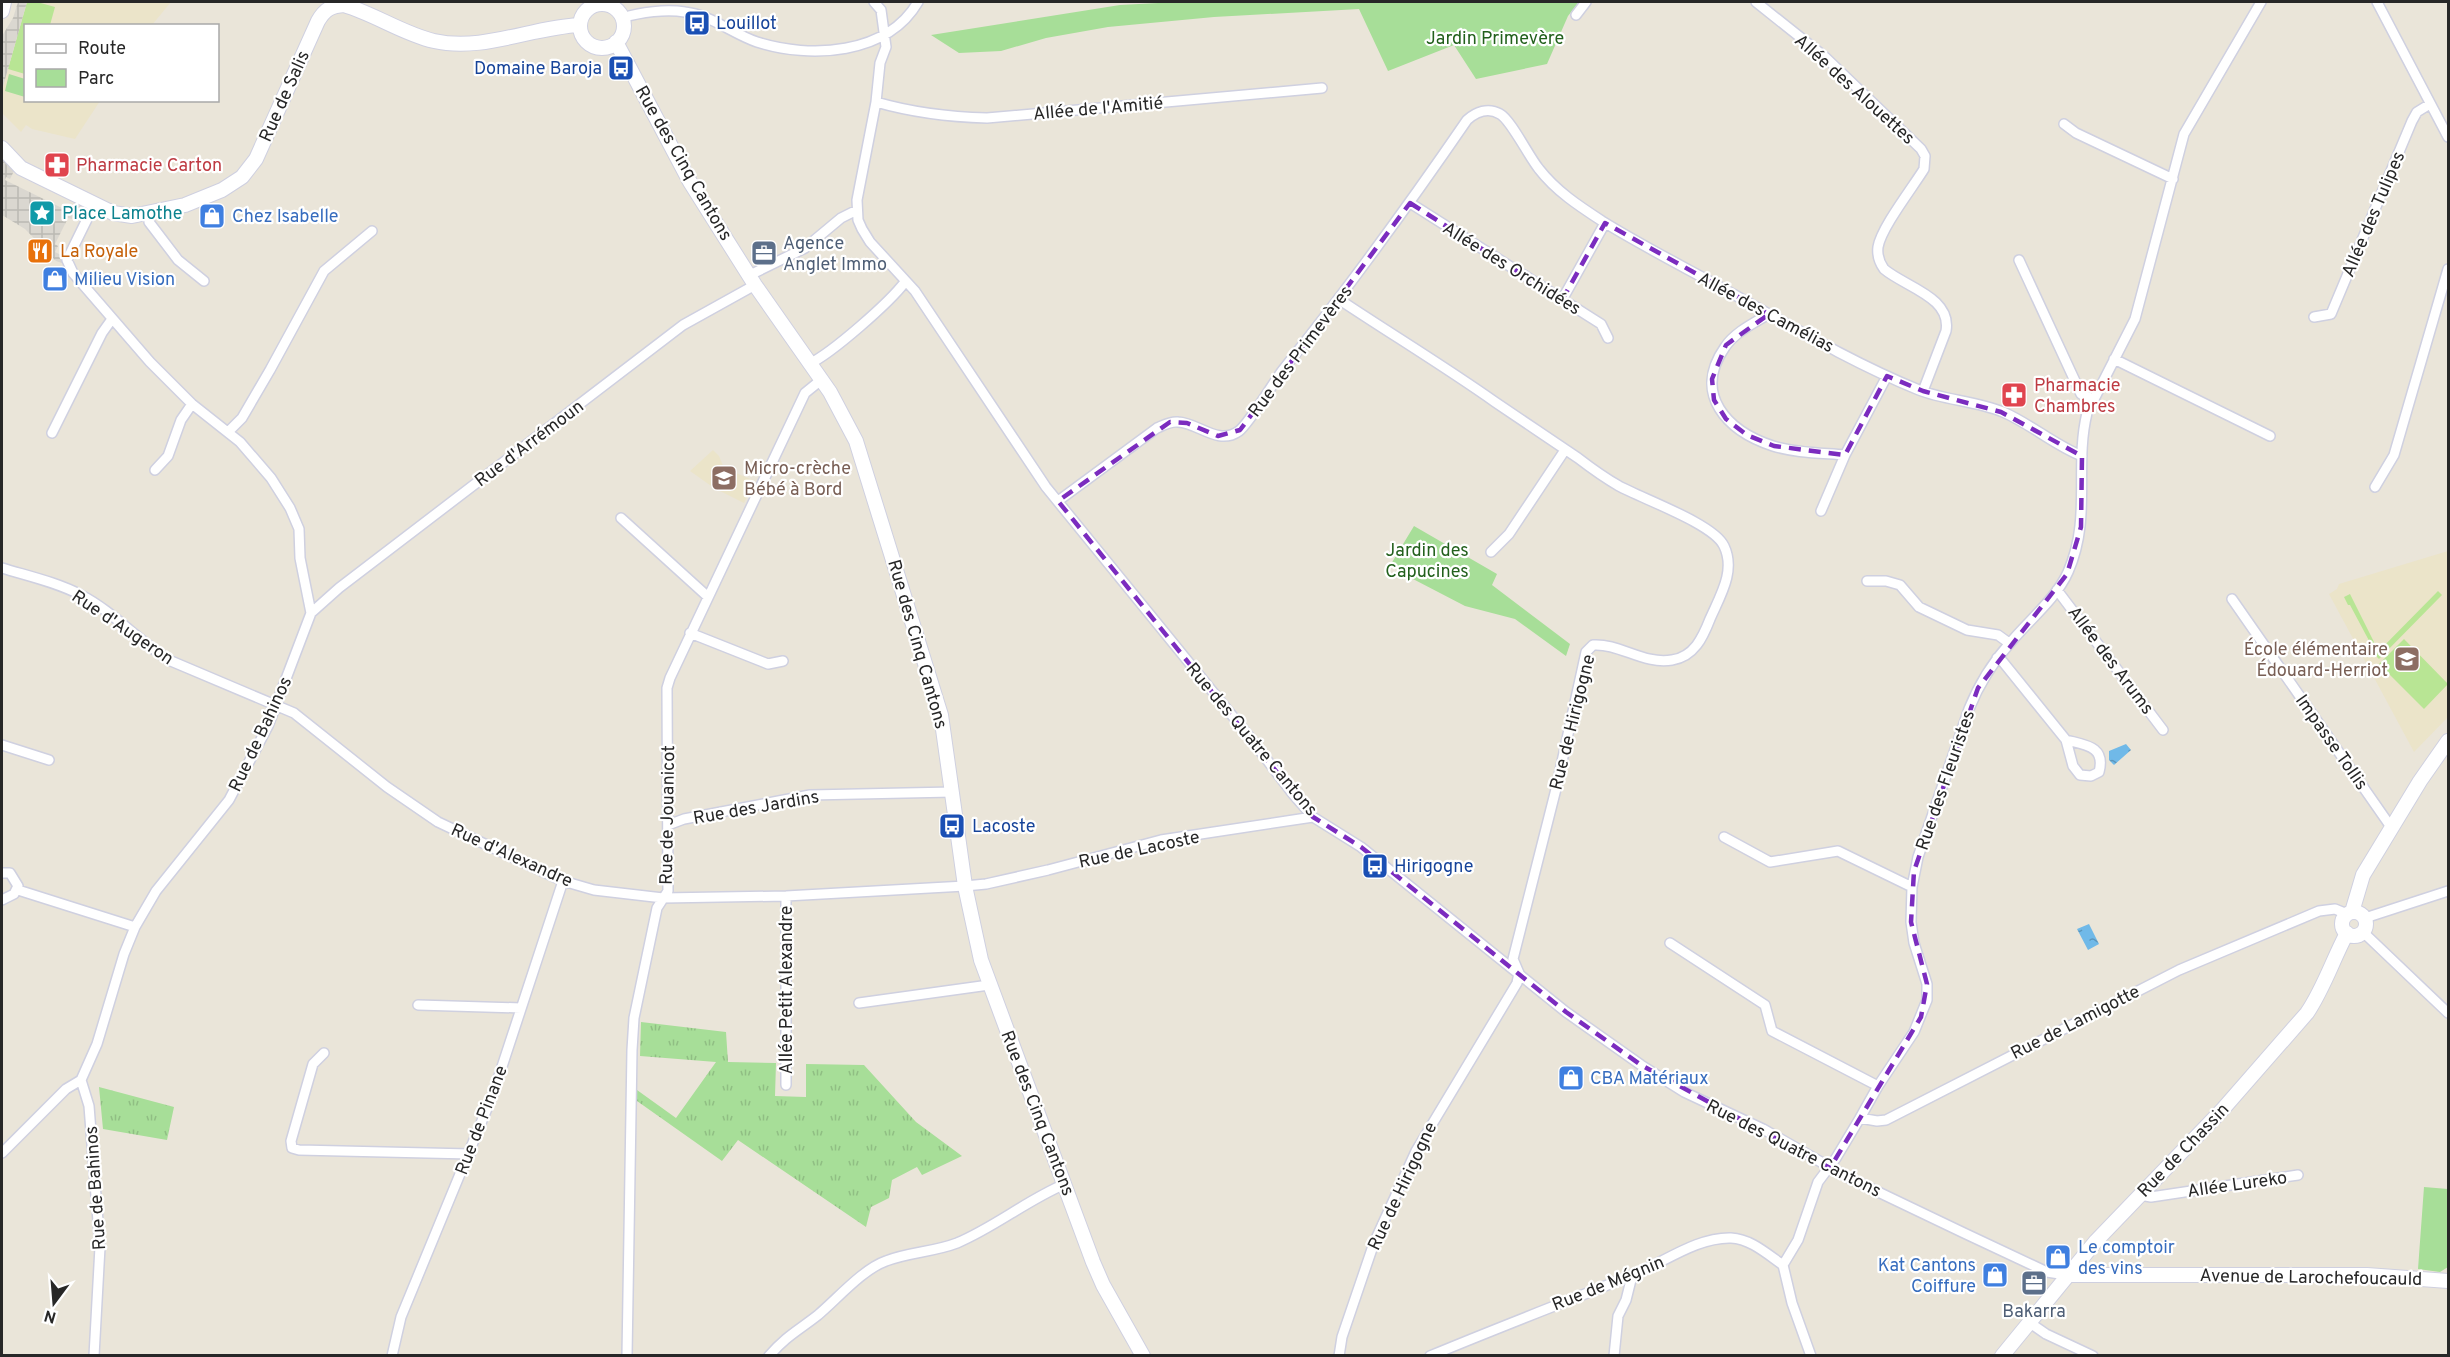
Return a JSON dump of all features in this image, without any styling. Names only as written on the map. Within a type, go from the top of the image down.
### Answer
[{"type":"street","points":[[2,11],[4,2]]},
{"type":"street","name":"Rue des Quatre Cantons","points":[[874,2],[881,10],[886,47],[880,63],[876,102],[857,200],[862,229],[870,242],[915,291],[1058,501],[1293,794],[1314,817],[1361,848],[1566,1012],[1684,1092],[1763,1129],[1830,1168],[2047,1272],[2066,1275]]},
{"type":"street","points":[[622,18],[632,15],[687,12],[706,18],[756,41],[792,49],[815,50],[859,47],[885,36],[912,11],[918,2]]},
{"type":"street","points":[[1576,15],[1586,2]]},
{"type":"street","name":"Allée des Alouettes","points":[[1756,2],[1825,57],[1921,149],[1925,156],[1924,169],[1881,237],[1878,253],[1884,269],[1939,304],[1948,320],[1923,392]]},
{"type":"street","name":"Rue des Fleuristes","points":[[1860,1118],[1914,1032],[1927,1000],[1927,984],[1914,943],[1911,922],[1912,887],[1918,857],[1969,709],[1978,688],[1997,658],[2057,590],[2067,574],[2080,538],[2084,428],[2093,399],[2135,318],[2184,134],[2261,2]]},
{"type":"street","points":[[2377,2],[2448,136]]},
{"type":"street","points":[[604,3],[615,8],[622,18],[623,31],[616,42],[603,47],[596,46],[584,38],[580,24],[581,18],[590,7],[604,3]]},
{"type":"street","name":"Rue de Salis","points":[[2,148],[21,168],[94,205],[113,213],[132,216],[147,214],[185,205],[222,190],[242,177],[256,159],[318,21],[323,12],[332,6],[344,5],[418,37],[451,43],[476,43],[580,24]]},
{"type":"street","name":"Rue des Cinq Cantons","points":[[616,42],[690,182],[752,280],[834,400],[856,441],[941,715],[965,886],[981,960],[1103,1285],[1143,1356]]},
{"type":"street","name":"Allée de l'Amitié","points":[[876,102],[941,117],[987,118],[1322,88]]},
{"type":"street","name":"Allée des Tulipes","points":[[2314,317],[2331,314],[2412,120],[2417,112],[2430,104]]},
{"type":"street","name":"Rue des Primevères","points":[[1058,501],[1157,428],[1170,422],[1187,423],[1218,436],[1226,436],[1239,430],[1277,378],[1340,300],[1467,120],[1479,111],[1489,111]]},
{"type":"street","name":"Allée des Camélias","points":[[1489,111],[1500,114],[1508,120],[1528,154],[1551,183],[1573,202],[1605,223],[1887,376],[1923,392],[1986,406],[2001,412],[2067,451],[2082,456]]},
{"type":"street","points":[[2064,124],[2076,133],[2173,179]]},
{"type":"street","name":"Allée des Orchidées","points":[[1410,203],[1601,324],[1608,338]]},
{"type":"street","points":[[94,205],[67,261],[73,273],[150,362],[192,404],[228,432],[271,478],[290,508],[299,529],[300,558],[311,612]]},
{"type":"street","name":"Rue d'Arrémoun","points":[[311,612],[339,588],[683,325],[806,248],[841,218],[857,210]]},
{"type":"street","points":[[149,222],[178,260],[204,281]]},
{"type":"street","points":[[1562,300],[1605,223]]},
{"type":"street","points":[[228,432],[242,418],[265,380],[324,271],[372,231]]},
{"type":"street","points":[[2019,260],[2081,394],[2093,399]]},
{"type":"street","points":[[2375,487],[2394,455],[2448,270]]},
{"type":"street","points":[[810,364],[820,359],[862,323],[905,282]]},
{"type":"street","name":"Rue de Hirigogne","points":[[1339,1356],[1342,1337],[1374,1243],[1389,1208],[1427,1129],[1513,990],[1519,973],[1513,959],[1588,648],[1600,645],[1635,657],[1656,660],[1672,660],[1685,656],[1696,647],[1702,638],[1727,578],[1728,566],[1724,545],[1708,529],[1617,485],[1340,300]]},
{"type":"street","points":[[1769,314],[1740,332],[1726,345],[1712,379],[1714,400],[1726,419],[1747,435],[1774,446],[1845,455]]},
{"type":"street","points":[[52,434],[102,333],[112,319]]},
{"type":"street","points":[[2114,359],[2270,436]]},
{"type":"street","points":[[1821,510],[1845,455],[1887,376]]},
{"type":"street","name":"Rue de Jouanicot","points":[[627,1356],[628,1195],[634,1018],[657,908],[668,891],[667,688],[707,596],[805,393],[821,380]]},
{"type":"street","points":[[154,470],[168,456],[181,420],[192,404]]},
{"type":"street","points":[[1491,552],[1509,534],[1565,450]]},
{"type":"street","points":[[621,518],[707,596]]},
{"type":"street","name":"Rue d'Augeron","points":[[2,568],[81,595],[171,661],[277,705]]},
{"type":"street","points":[[1867,581],[1886,581],[1900,585],[1919,607],[1967,630],[1998,635],[2009,643]]},
{"type":"street","name":"Allée des Arums","points":[[2057,590],[2163,730]]},
{"type":"street","name":"Impasse Tollis","points":[[2232,599],[2391,827]]},
{"type":"street","name":"Rue de Bahinos","points":[[94,1356],[100,1247],[89,1106],[81,1080],[97,1044],[124,954],[135,927],[156,891],[229,800],[268,726],[311,612]]},
{"type":"street","points":[[690,633],[768,664],[783,662]]},
{"type":"street","points":[[1997,658],[2003,662],[2066,740]]},
{"type":"street","name":"Rue d'Alexandre","points":[[277,705],[294,713],[387,788],[438,822],[562,881],[594,890],[663,898],[786,896],[965,886]]},
{"type":"street","points":[[2448,741],[2391,827],[2363,875],[2349,913],[2342,924],[2347,933],[2353,936],[2364,925],[2448,891]]},
{"type":"street","points":[[2,745],[49,760]]},
{"type":"street","name":"Rue des Jardins","points":[[668,825],[684,819],[810,795],[953,792]]},
{"type":"street","name":"Rue de Lacoste","points":[[965,886],[986,884],[1048,870],[1161,840],[1314,817]]},
{"type":"street","points":[[1724,837],[1770,862],[1838,850],[1912,887]]},
{"type":"street","points":[[2,873],[10,873],[18,890]]},
{"type":"street","name":"Rue de Pinane","points":[[392,1356],[401,1317],[470,1154],[562,881]]},
{"type":"street","points":[[2,900],[18,890],[135,927]]},
{"type":"street","name":"Allée Petit Alexandre","points":[[786,896],[786,1085]]},
{"type":"street","name":"Rue de Lamigotte","points":[[1860,1118],[1886,1120],[2179,970],[2327,909],[2349,913]]},
{"type":"street","points":[[2349,913],[2360,913],[2364,925],[2448,1013]]},
{"type":"street","name":"Rue de Chassin","points":[[2002,1356],[2066,1275],[2223,1109],[2307,1012],[2318,997],[2334,955],[2347,933]]},
{"type":"street","points":[[1670,943],[1765,1005],[1772,1031],[1878,1086]]},
{"type":"street","points":[[859,1003],[989,985]]},
{"type":"street","points":[[418,1005],[521,1008]]},
{"type":"street","points":[[324,1053],[313,1064],[291,1141],[292,1148],[470,1154]]},
{"type":"street","points":[[2,1153],[66,1089],[81,1080]]},
{"type":"street","points":[[1811,1356],[1792,1303],[1783,1265],[1798,1240],[1818,1182],[1830,1168],[1860,1118]]},
{"type":"street","name":"Allée Lureko","points":[[2140,1195],[2151,1197],[2298,1176]]},
{"type":"street","points":[[769,1356],[784,1338],[816,1316],[873,1268],[885,1261],[956,1243],[1065,1184]]},
{"type":"street","name":"Rue de Mégnin","points":[[1431,1356],[1546,1308],[1632,1276],[1705,1242],[1720,1239],[1744,1240],[1783,1265]]},
{"type":"street","name":"Avenue de Larochefoucauld","points":[[2066,1275],[2367,1275],[2448,1281]]},
{"type":"street","points":[[1614,1356],[1618,1316],[1626,1300],[1632,1276]]},
{"type":"street","points":[[2030,1323],[2046,1334],[2093,1356]]},
{"type":"highlighted area","points":[[1410,203],[1562,300],[1605,223],[1769,314],[1726,345],[1712,379],[1714,400],[1726,419],[1747,435],[1774,446],[1845,455],[1887,376],[1923,391],[2001,412],[2082,456],[2081,527],[2067,574],[1978,688],[1914,871],[1911,922],[1927,984],[1921,1017],[1830,1168],[1641,1065],[1566,1012],[1361,847],[1313,817],[1058,501],[1170,422],[1187,423],[1218,436],[1240,430]]},
{"type":"shaded area","points":[[18,2],[27,2],[2,90],[2,36],[13,18]]},
{"type":"shaded area","points":[[27,2],[171,2],[153,24],[24,24],[24,102],[99,102],[75,139],[32,129],[26,125],[21,132],[2,113],[2,90]]},
{"type":"shaded area","name":"Place Lamothe","points":[[2,160],[14,171],[10,179],[6,177],[5,180],[66,210],[68,207],[71,209],[75,201],[83,210],[81,220],[73,216],[72,219],[68,218],[55,244],[58,246],[55,252],[63,256],[62,263],[56,261],[25,229],[2,215]]},
{"type":"shaded area","name":"Micro-crèche Bébé à Bord","points":[[713,450],[719,456],[724,468],[755,481],[744,503],[714,488],[690,471]]},
{"type":"shaded area","name":"École élémentaire Édouard-Herriot","points":[[2448,551],[2448,717],[2414,752],[2329,594],[2337,589],[2339,584]]},
{"type":"green space","points":[[27,2],[55,7],[50,24],[24,24],[24,74],[8,69]]},
{"type":"green space","name":"Jardin Primevère","points":[[1177,2],[1579,2],[1568,16],[1547,64],[1476,79],[1454,45],[1388,71],[1359,9],[1214,17],[1108,27],[1046,38],[1001,51],[959,53],[931,35],[1120,5]]},
{"type":"green space","points":[[9,74],[24,79],[24,97],[5,91]]},
{"type":"green space","name":"Jardin des Capucines","points":[[1414,526],[1497,574],[1492,585],[1570,644],[1566,656],[1515,619],[1465,606],[1413,579],[1391,564]]},
{"type":"green space","points":[[2438,591],[2442,595],[2379,659],[2375,655]]},
{"type":"green space","points":[[2350,594],[2377,648],[2374,650],[2344,597]]},
{"type":"green space","points":[[2404,639],[2448,684],[2424,709],[2379,664]]},
{"type":"green space","points":[[641,1022],[726,1032],[728,1062],[776,1063],[775,1096],[806,1097],[806,1064],[864,1065],[916,1122],[962,1156],[922,1175],[917,1167],[892,1180],[889,1198],[871,1207],[866,1227],[738,1140],[722,1161],[637,1101],[637,1090],[676,1118],[716,1062],[640,1056]]},
{"type":"green space","points":[[99,1087],[174,1107],[167,1140],[103,1129]]},
{"type":"green space","points":[[2424,1187],[2448,1189],[2448,1267],[2440,1272],[2418,1269]]},
{"type":"water","points":[[2126,744],[2131,750],[2114,765],[2109,760],[2109,751]]},
{"type":"water","points":[[2089,924],[2099,944],[2088,950],[2077,929]]},
{"type":"place","name":"Louillot","points":[[697,23]]},
{"type":"place","name":"Domaine Baroja","points":[[621,68]]},
{"type":"place","name":"Pharmacie Carton","points":[[57,165]]},
{"type":"place","name":"Place Lamothe","points":[[42,213]]},
{"type":"place","name":"Chez Isabelle","points":[[212,216]]},
{"type":"place","name":"La Royale","points":[[40,251]]},
{"type":"place","name":"Agence Anglet Immo","points":[[764,253]]},
{"type":"place","name":"Milieu Vision","points":[[55,279]]},
{"type":"place","name":"Pharmacie Chambres","points":[[2014,395]]},
{"type":"place","name":"Micro-crèche Bébé à Bord","points":[[724,478]]},
{"type":"place","name":"École élémentaire Édouard-Herriot","points":[[2407,659]]},
{"type":"place","name":"Lacoste","points":[[952,826]]},
{"type":"place","name":"Hirigogne","points":[[1375,866]]},
{"type":"place","name":"CBA Matériaux","points":[[1571,1078]]},
{"type":"place","name":"Le comptoir des vins","points":[[2058,1257]]},
{"type":"place","name":"Kat Cantons Coiffure","points":[[1995,1275]]},
{"type":"place","name":"Bakarra","points":[[2034,1283]]}]
